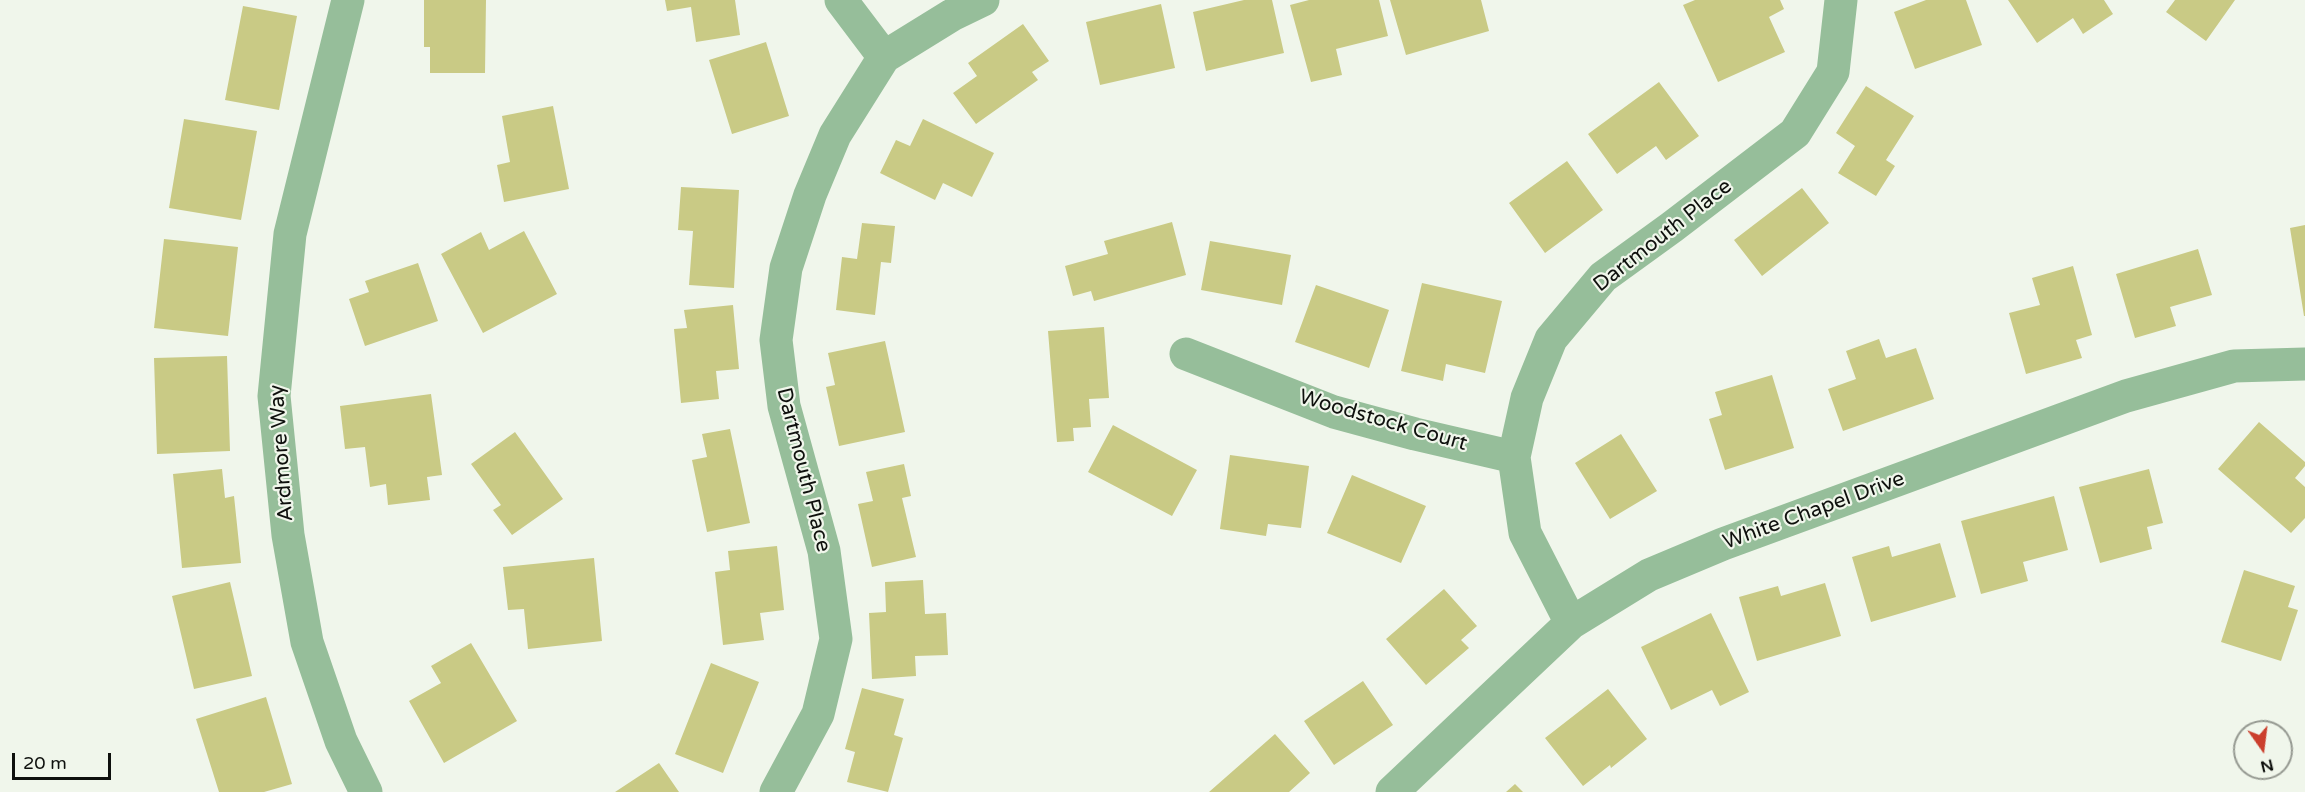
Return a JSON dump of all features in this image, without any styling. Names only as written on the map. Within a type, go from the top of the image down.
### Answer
[{"type":"street","name":"Ardmore Way","points":[[348,0],[290,234],[274,396],[288,535],[307,642],[341,741],[366,792]]},
{"type":"street","points":[[841,0],[884,57]]},
{"type":"street","name":"Dartmouth Place","points":[[776,792],[818,714],[836,639],[824,551],[784,406],[776,340],[786,268],[810,195],[835,135],[884,57],[952,15],[983,0]]},
{"type":"street","name":"Dartmouth Place","points":[[1571,623],[1525,533],[1514,457],[1527,398],[1551,339],[1603,277],[1795,133],[1833,72],[1841,0]]},
{"type":"street","name":"Woodstock Court","points":[[1186,354],[1334,412],[1514,457]]},
{"type":"street","name":"White Chapel Drive","points":[[1392,792],[1571,623],[1649,575],[1723,544],[2126,396],[2234,366],[2305,364]]},
{"type":"building","points":[[424,0],[486,0],[485,73],[430,73],[430,47],[424,47]]},
{"type":"building","points":[[665,0],[735,0],[740,35],[696,42],[691,7],[667,11]]},
{"type":"building","points":[[1244,0],[1272,0],[1284,53],[1206,71],[1193,12]]},
{"type":"building","points":[[1309,0],[1379,0],[1388,36],[1336,49],[1342,75],[1311,82],[1290,5]]},
{"type":"building","points":[[1390,0],[1481,0],[1489,31],[1406,55]]},
{"type":"building","points":[[1695,0],[1780,0],[1784,9],[1769,17],[1785,52],[1718,82],[1683,5]]},
{"type":"building","points":[[1926,0],[1966,0],[1982,45],[1915,69],[1894,12]]},
{"type":"building","points":[[2008,0],[2104,0],[2113,14],[2083,34],[2073,18],[2037,43]]},
{"type":"building","points":[[2175,0],[2235,0],[2206,41],[2166,12]]},
{"type":"building","points":[[1161,4],[1175,68],[1100,85],[1086,22]]},
{"type":"building","points":[[243,6],[297,16],[279,110],[225,100]]},
{"type":"building","points":[[1023,24],[1049,61],[1032,72],[1038,80],[976,124],[953,93],[977,76],[968,63]]},
{"type":"building","points":[[766,42],[789,116],[732,134],[709,60]]},
{"type":"building","points":[[1659,82],[1699,136],[1666,160],[1656,146],[1617,174],[1588,134]]},
{"type":"building","points":[[1866,86],[1914,116],[1886,160],[1895,166],[1876,196],[1838,173],[1855,146],[1836,133]]},
{"type":"building","points":[[553,106],[569,189],[504,202],[497,165],[510,162],[502,116]]},
{"type":"building","points":[[184,119],[257,131],[241,220],[169,208]]},
{"type":"building","points":[[923,119],[994,153],[972,197],[943,183],[935,200],[880,173],[896,140],[910,146]]},
{"type":"building","points":[[1567,161],[1603,210],[1545,253],[1509,203]]},
{"type":"building","points":[[681,187],[739,190],[734,288],[689,285],[693,231],[678,230]]},
{"type":"building","points":[[1802,188],[1829,223],[1762,276],[1734,240]]},
{"type":"building","points":[[1172,222],[1186,275],[1094,301],[1091,291],[1073,296],[1065,266],[1108,254],[1104,241]]},
{"type":"building","points":[[862,223],[895,226],[891,263],[881,262],[875,315],[836,310],[842,257],[857,259]]},
{"type":"building","points":[[2305,225],[2305,316],[2304,316],[2290,228]]},
{"type":"building","points":[[524,231],[557,294],[483,333],[441,254],[481,232],[489,250]]},
{"type":"building","points":[[164,239],[238,247],[228,336],[154,328]]},
{"type":"building","points":[[1210,241],[1291,255],[1282,305],[1201,290]]},
{"type":"building","points":[[2198,249],[2212,295],[2170,307],[2176,326],[2135,338],[2116,274]]},
{"type":"building","points":[[418,263],[438,321],[365,346],[349,299],[369,292],[365,281]]},
{"type":"building","points":[[2073,266],[2092,335],[2076,340],[2082,358],[2026,374],[2009,313],[2040,305],[2032,278]]},
{"type":"building","points":[[1422,283],[1502,301],[1485,373],[1446,364],[1443,381],[1401,371]]},
{"type":"building","points":[[1316,285],[1389,310],[1369,368],[1295,342]]},
{"type":"building","points":[[733,305],[739,369],[716,371],[719,399],[681,403],[674,329],[687,328],[684,310]]},
{"type":"building","points":[[1104,327],[1109,398],[1089,399],[1091,427],[1073,428],[1074,441],[1057,442],[1048,331]]},
{"type":"building","points":[[1879,339],[1886,358],[1916,348],[1934,399],[1843,431],[1828,389],[1856,379],[1846,351]]},
{"type":"building","points":[[885,341],[905,432],[839,446],[826,387],[835,385],[828,353]]},
{"type":"building","points":[[227,356],[230,451],[157,454],[154,358]]},
{"type":"building","points":[[1772,375],[1794,448],[1725,470],[1709,419],[1722,415],[1715,392]]},
{"type":"building","points":[[431,394],[442,475],[427,477],[430,500],[388,505],[386,484],[370,487],[365,447],[345,449],[340,406]]},
{"type":"building","points":[[2259,422],[2305,462],[2305,466],[2295,478],[2305,487],[2305,518],[2291,533],[2218,469]]},
{"type":"building","points":[[1113,425],[1197,470],[1172,516],[1088,472]]},
{"type":"building","points":[[730,429],[750,523],[707,532],[692,460],[707,457],[702,434]]},
{"type":"building","points":[[515,432],[563,499],[512,535],[493,510],[501,505],[471,464]]},
{"type":"building","points":[[1621,434],[1657,491],[1610,519],[1575,463]]},
{"type":"building","points":[[1230,455],[1309,466],[1301,528],[1268,524],[1266,536],[1220,529]]},
{"type":"building","points":[[904,464],[911,496],[902,498],[916,557],[872,567],[858,504],[873,501],[866,472]]},
{"type":"building","points":[[222,469],[225,498],[234,496],[241,563],[182,568],[173,474]]},
{"type":"building","points":[[2149,469],[2163,523],[2147,527],[2152,549],[2100,563],[2079,487]]},
{"type":"building","points":[[1352,475],[1426,506],[1401,563],[1327,533]]},
{"type":"building","points":[[2054,496],[2068,550],[2023,562],[2028,581],[1981,594],[1961,521]]},
{"type":"building","points":[[1940,543],[1956,597],[1871,622],[1852,557],[1889,546],[1892,557]]},
{"type":"building","points":[[777,546],[784,610],[760,613],[764,640],[723,645],[715,572],[730,570],[728,551]]},
{"type":"building","points":[[594,558],[602,641],[528,649],[524,609],[508,610],[503,567]]},
{"type":"building","points":[[2244,570],[2295,586],[2288,607],[2298,610],[2281,661],[2221,642]]},
{"type":"building","points":[[923,580],[925,614],[946,613],[948,655],[915,656],[916,676],[872,679],[869,613],[886,612],[885,582]]},
{"type":"building","points":[[230,582],[252,676],[194,689],[172,596]]},
{"type":"building","points":[[1825,583],[1841,636],[1757,661],[1739,597],[1778,586],[1781,596]]},
{"type":"building","points":[[1444,589],[1477,626],[1461,640],[1469,648],[1426,685],[1386,639]]},
{"type":"building","points":[[1711,613],[1749,692],[1720,706],[1712,690],[1671,710],[1641,647]]},
{"type":"building","points":[[471,643],[517,721],[444,763],[409,701],[441,683],[431,666]]},
{"type":"building","points":[[711,663],[759,682],[723,773],[675,754]]},
{"type":"building","points":[[1363,681],[1393,725],[1334,765],[1304,721]]},
{"type":"building","points":[[862,688],[904,699],[894,735],[903,738],[888,792],[847,782],[855,752],[845,749]]},
{"type":"building","points":[[1608,689],[1647,739],[1611,768],[1610,765],[1583,786],[1545,738]]},
{"type":"building","points":[[266,697],[292,784],[264,792],[219,792],[196,719]]},
{"type":"building","points":[[1275,734],[1310,773],[1289,792],[1209,792]]},
{"type":"building","points":[[659,763],[679,792],[615,792]]},
{"type":"building","points":[[1515,784],[1523,792],[1506,792]]}]
